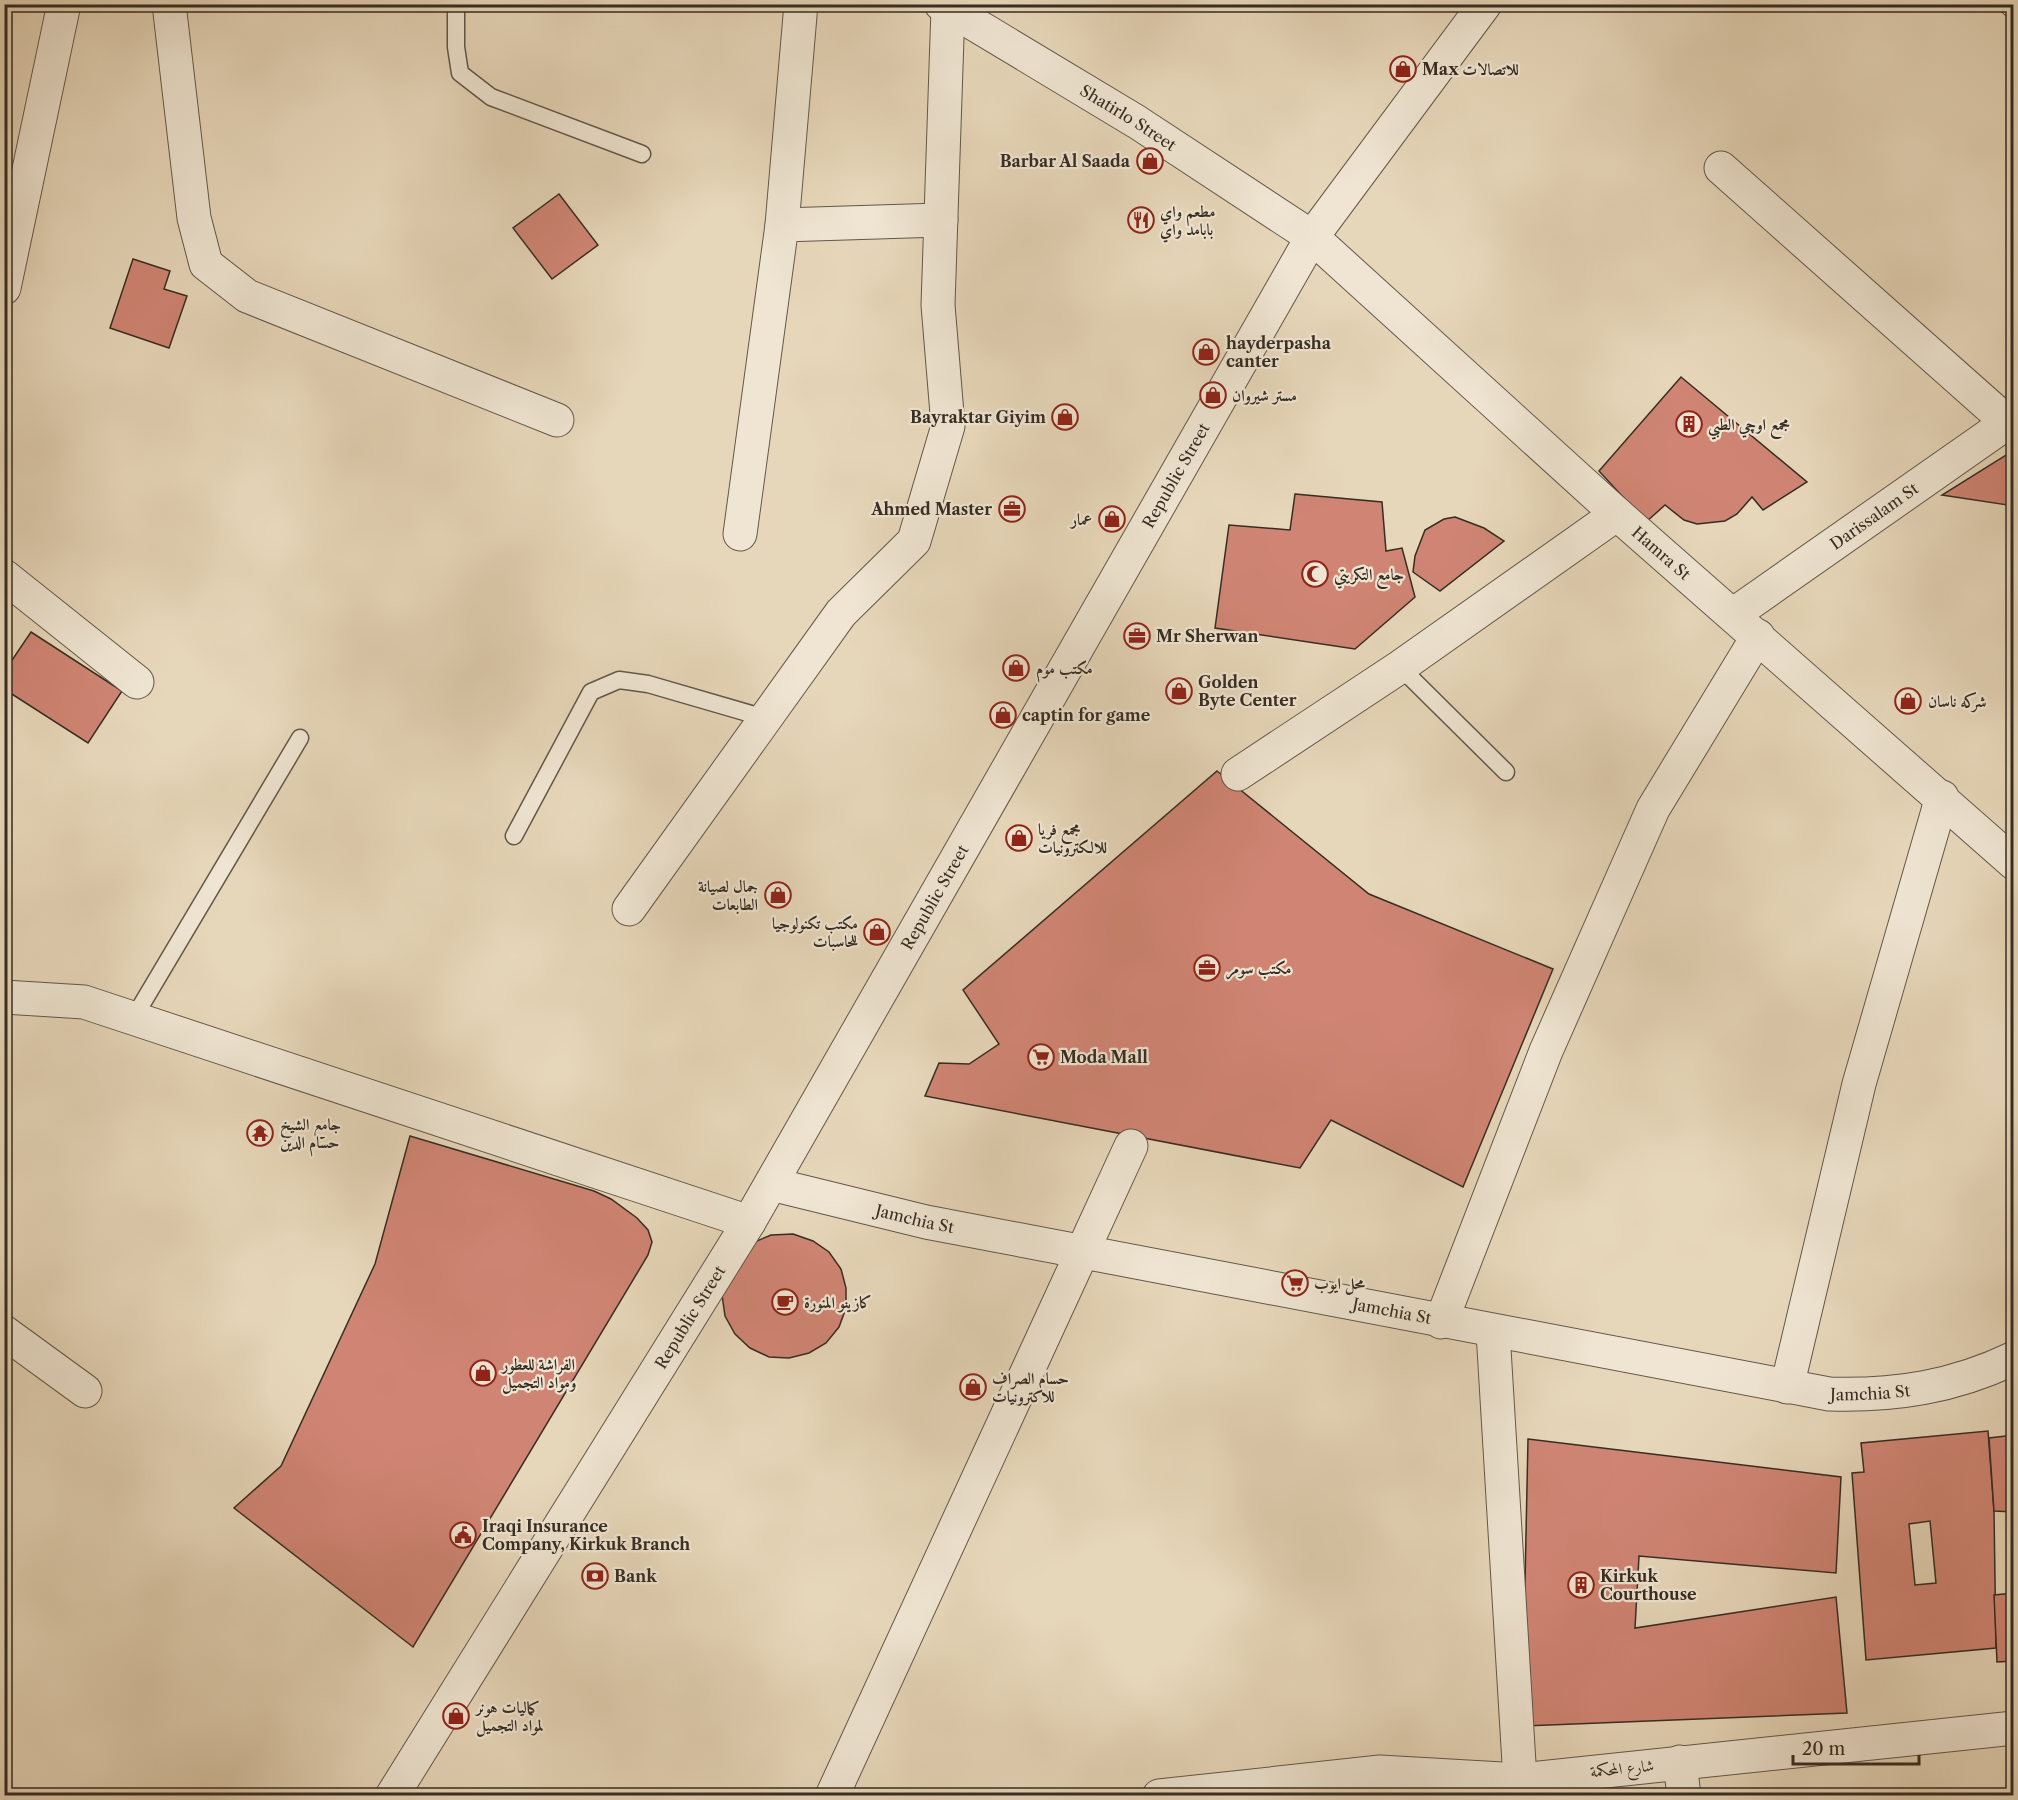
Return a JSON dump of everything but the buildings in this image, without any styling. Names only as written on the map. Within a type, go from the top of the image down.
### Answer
[{"type":"street","points":[[4,288],[64,4]]},
{"type":"street","points":[[169,4],[194,218],[206,264],[247,296],[557,420]]},
{"type":"street","points":[[740,534],[782,225],[801,4]]},
{"type":"street","name":"Republic Street","points":[[393,1796],[749,1222],[1312,237],[1485,4]]},
{"type":"street","points":[[629,909],[841,613],[914,541],[948,426],[938,305],[944,6]]},
{"type":"street","name":"Shatirlo Street","points":[[944,6],[1137,122],[1312,237]]},
{"type":"street","points":[[1721,168],[2010,420]]},
{"type":"street","points":[[782,225],[941,220]]},
{"type":"street","name":"Hamra St","points":[[1312,237],[1617,514],[1734,614],[2013,863]]},
{"type":"street","name":"Darissalam St","points":[[1734,614],[2010,420]]},
{"type":"street","points":[[1238,774],[1400,667],[1617,514]]},
{"type":"street","points":[[4,576],[137,682]]},
{"type":"street","points":[[1441,1322],[1546,1051],[1653,809],[1758,636]]},
{"type":"street","points":[[1787,1387],[1859,1084],[1941,797]]},
{"type":"street","points":[[4,997],[84,1002],[749,1222]]},
{"type":"street","points":[[832,1796],[1131,1146]]},
{"type":"street","name":"Jamchia St","points":[[771,1184],[926,1222],[1493,1332],[1829,1394],[1862,1395],[1916,1390],[1958,1381],[2013,1358]]},
{"type":"street","points":[[4,1332],[85,1391]]},
{"type":"street","points":[[1493,1332],[1519,1788]]},
{"type":"street","name":"شارع المحكمة","points":[[1159,1796],[1380,1772],[1519,1788],[1680,1762],[2013,1728]]},
{"type":"street","points":[[1680,1762],[1684,1796]]},
{"type":"lane","points":[[456,4],[456,47],[460,73],[491,97],[642,154]]},
{"type":"lane","points":[[1400,667],[1506,772]]},
{"type":"lane","points":[[514,836],[591,692],[620,680],[648,684],[765,718]]},
{"type":"lane","points":[[133,1019],[300,738]]},
{"type":"place","name":"Max للاتصالات","points":[[1403,69]]},
{"type":"place","name":"Barbar Al Saada","points":[[1150,161]]},
{"type":"place","name":"مطعم واي بابامد واي","points":[[1141,220]]},
{"type":"place","name":"hayderpasha canter","points":[[1206,352]]},
{"type":"place","name":"مستر شيروان","points":[[1213,395]]},
{"type":"place","name":"Bayraktar Giyim","points":[[1065,417]]},
{"type":"place","name":"مجمع اوچي الطبي","points":[[1689,424]]},
{"type":"place","name":"Ahmed Master","points":[[1012,509]]},
{"type":"place","name":"عمار","points":[[1112,519]]},
{"type":"place","name":"جامع التكريتي","points":[[1315,574]]},
{"type":"place","name":"Mr Sherwan","points":[[1137,636]]},
{"type":"place","name":"مكتب موم","points":[[1016,668]]},
{"type":"place","name":"Golden Byte Center","points":[[1179,691]]},
{"type":"place","name":"شرکە ناسان","points":[[1908,701]]},
{"type":"place","name":"captin for game","points":[[1003,715]]},
{"type":"place","name":"مجمع فريا للالكترونيات","points":[[1019,838]]},
{"type":"place","name":"جمال لصيانة الطابعات","points":[[778,895]]},
{"type":"place","name":"مكتب تكنولوجيا للحاسبات","points":[[877,932]]},
{"type":"place","name":"مكتب سومر","points":[[1207,968]]},
{"type":"place","name":"Moda Mall","points":[[1041,1057]]},
{"type":"place","name":"جامع الشيخ حسام الدين","points":[[260,1133]]},
{"type":"place","name":"محل ايوب","points":[[1295,1283]]},
{"type":"place","name":"كازينو المنورة","points":[[785,1302]]},
{"type":"place","name":"الفراشة للعطور ومواد التجميل","points":[[483,1373]]},
{"type":"place","name":"حسام الصراف للاكترونيات","points":[[973,1387]]},
{"type":"place","name":"Iraqi Insurance Company, Kirkuk Branch","points":[[463,1535]]},
{"type":"place","name":"Bank","points":[[595,1576]]},
{"type":"place","name":"Kirkuk Courthouse","points":[[1581,1585]]},
{"type":"place","name":"كماليات هونر لمواد التجميل","points":[[456,1716]]}]
